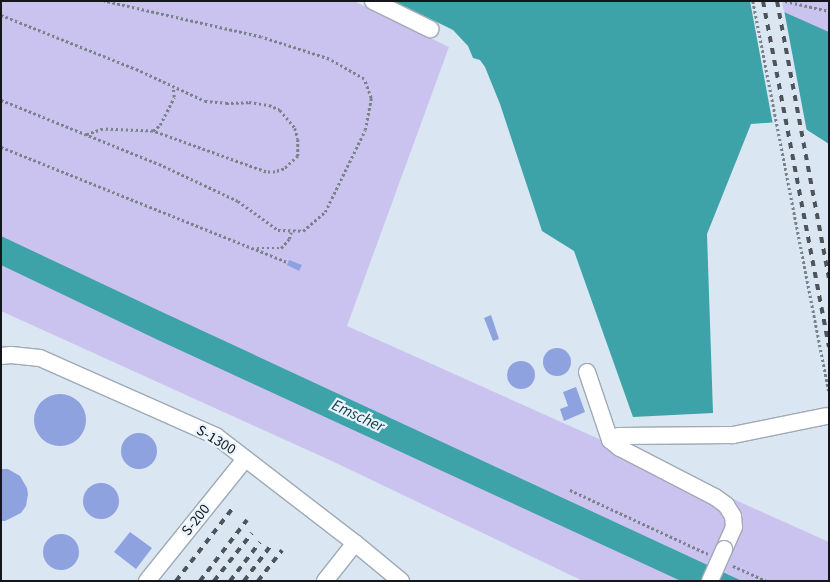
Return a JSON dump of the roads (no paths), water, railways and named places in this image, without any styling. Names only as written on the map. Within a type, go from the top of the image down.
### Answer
[{"type":"lane","points":[[373,1],[430,29]]},
{"type":"lane","name":"S-1300","points":[[1,356],[40,358],[216,436],[356,543],[401,581]]},
{"type":"lane","points":[[587,372],[610,440],[620,448],[715,497],[726,505],[733,516],[734,527],[710,581]]},
{"type":"lane","points":[[610,440],[619,436],[733,435],[826,416]]},
{"type":"lane","name":"S-200","points":[[147,581],[246,458]]},
{"type":"lane","points":[[325,581],[356,543]]},
{"type":"water","points":[[394,1],[759,1],[829,32],[829,144],[793,121],[751,124],[707,234],[713,413],[633,417],[574,251],[542,231],[500,104],[485,67],[480,60],[473,58],[468,46],[453,30]]},
{"type":"water","name":"Emscher","points":[[1,236],[742,581],[681,581],[158,340],[1,265]]},
{"type":"railway","points":[[763,1],[829,347]]},
{"type":"railway","points":[[777,1],[829,278]]},
{"type":"railway","points":[[176,581],[232,509]]},
{"type":"railway","points":[[200,581],[247,520]]},
{"type":"railway","points":[[214,581],[252,533]]},
{"type":"railway","points":[[230,581],[260,542]]},
{"type":"railway","points":[[244,581],[272,544]]},
{"type":"railway","points":[[258,581],[282,550]]}]
